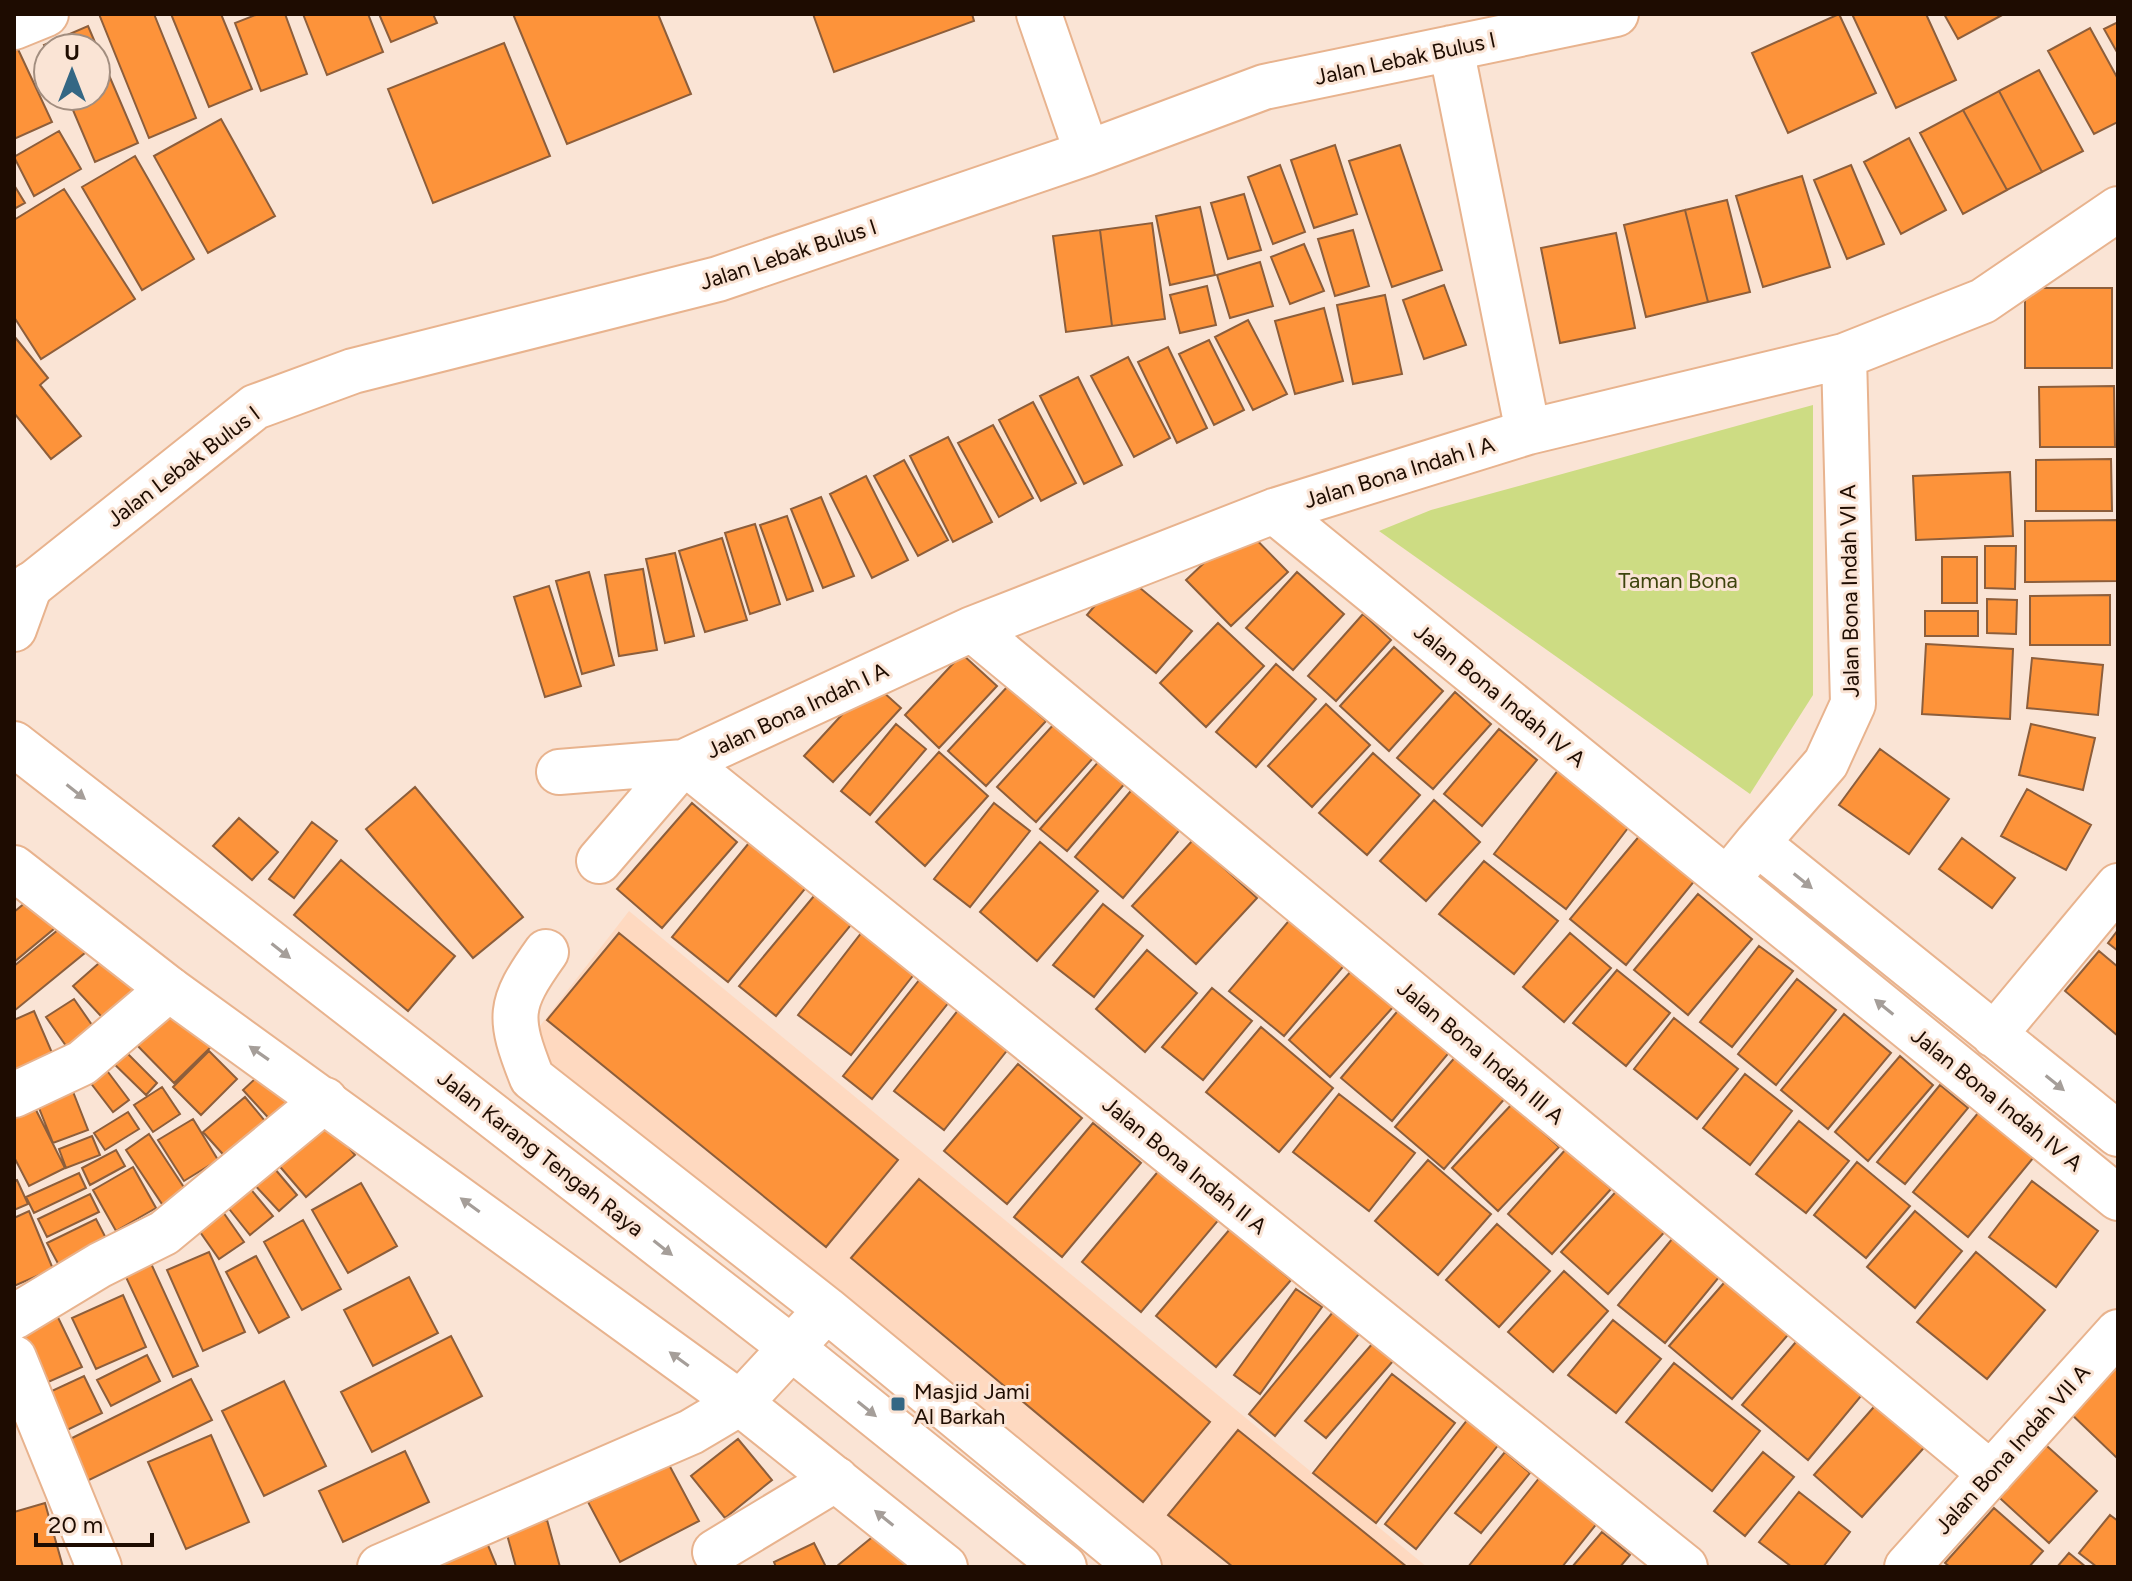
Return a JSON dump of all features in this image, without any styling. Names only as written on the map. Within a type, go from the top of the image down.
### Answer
[{"type":"street","points":[[14,27],[46,14]]},
{"type":"street","points":[[1039,14],[1087,153]]},
{"type":"street","name":"Jalan Lebak Bulus I","points":[[22,592],[255,407],[353,371],[718,279],[1087,153],[1264,87],[1616,14]]},
{"type":"street","points":[[1451,48],[1528,432]]},
{"type":"street","name":"Jalan Bona Indah I A","points":[[634,820],[578,772],[684,762],[972,629],[1274,511],[1528,432],[1844,356],[1983,301],[2118,209]]},
{"type":"street","name":"Jalan Bona Indah VI A","points":[[1757,843],[1826,763],[1853,704],[1844,356]]},
{"type":"street","name":"Jalan Bona Indah IV A","points":[[1274,511],[2118,1198]]},
{"type":"street","points":[[14,629],[22,592]]},
{"type":"street","name":"Jalan Bona Indah III A","points":[[972,629],[1991,1474]]},
{"type":"street","name":"Jalan Karang Tengah Raya","points":[[16,738],[793,1349],[1064,1567]]},
{"type":"street","name":"Jalan Bona Indah I A","points":[[599,861],[684,762]]},
{"type":"street","name":"Jalan Bona Indah II A","points":[[684,762],[1685,1567]]},
{"type":"street","points":[[1727,879],[1757,843],[2118,1134]]},
{"type":"street","points":[[14,868],[169,989],[740,1403],[945,1567]]},
{"type":"street","points":[[1994,1035],[2118,886]]},
{"type":"street","points":[[546,952],[518,991],[516,1036],[532,1078],[826,1309],[1139,1567]]},
{"type":"street","points":[[14,1095],[82,1063],[169,989]]},
{"type":"street","points":[[14,1317],[100,1265],[164,1233],[325,1100]]},
{"type":"street","points":[[380,1567],[691,1432],[740,1403],[793,1349],[826,1309]]},
{"type":"street","name":"Jalan Bona Indah VII A","points":[[1907,1567],[2118,1332]]},
{"type":"street","points":[[14,1358],[99,1567]]},
{"type":"street","points":[[715,1552],[836,1479]]},
{"type":"shaded area","points":[[629,911],[1427,1567],[1137,1567],[512,1062]]},
{"type":"green space","name":"Taman Bona","points":[[1813,405],[1813,695],[1750,794],[1379,531],[1431,510]]},
{"type":"building","points":[[99,14],[154,14],[196,118],[149,138],[112,46],[112,32],[106,32]]},
{"type":"building","points":[[171,14],[221,14],[252,89],[209,107]]},
{"type":"building","points":[[258,14],[285,14],[307,74],[261,91],[235,23]]},
{"type":"building","points":[[303,14],[368,14],[383,52],[327,75]]},
{"type":"building","points":[[379,14],[433,14],[437,23],[391,42]]},
{"type":"building","points":[[513,14],[658,14],[691,94],[567,144]]},
{"type":"building","points":[[813,14],[972,14],[974,21],[834,72]]},
{"type":"building","points":[[1839,14],[1876,93],[1788,133],[1752,53]]},
{"type":"building","points":[[1852,14],[1926,14],[1956,80],[1896,108]]},
{"type":"building","points":[[1944,14],[2004,14],[1958,39]]},
{"type":"building","points":[[2118,22],[2118,54],[2104,29]]},
{"type":"building","points":[[88,26],[91,32],[74,32]]},
{"type":"building","points":[[2090,28],[2118,79],[2118,122],[2094,134],[2048,51]]},
{"type":"building","points":[[504,43],[550,156],[433,203],[388,89]]},
{"type":"building","points":[[14,46],[32,79],[32,112],[47,112],[52,122],[14,139]]},
{"type":"building","points":[[2039,70],[2083,151],[2042,172],[1999,91]]},
{"type":"building","points":[[112,82],[138,143],[95,162],[74,112],[112,112]]},
{"type":"building","points":[[1999,91],[2042,172],[2007,190],[1963,110]]},
{"type":"building","points":[[1963,110],[2007,190],[1963,214],[1920,133]]},
{"type":"building","points":[[221,119],[275,216],[208,253],[154,156]]},
{"type":"building","points":[[59,131],[81,169],[34,196],[14,157]]},
{"type":"building","points":[[1909,138],[1946,210],[1901,234],[1864,162]]},
{"type":"building","points":[[1335,145],[1357,214],[1314,228],[1291,160]]},
{"type":"building","points":[[1400,145],[1442,270],[1392,287],[1349,161]]},
{"type":"building","points":[[135,156],[194,259],[142,290],[82,187]]},
{"type":"building","points":[[1280,165],[1305,232],[1273,244],[1248,177]]},
{"type":"building","points":[[1851,165],[1884,244],[1847,259],[1814,180]]},
{"type":"building","points":[[1802,176],[1830,267],[1763,287],[1736,196]]},
{"type":"building","points":[[14,185],[25,203],[14,209]]},
{"type":"building","points":[[64,189],[135,299],[41,359],[14,317],[14,220]]},
{"type":"building","points":[[1244,194],[1261,250],[1228,259],[1211,203]]},
{"type":"building","points":[[1727,200],[1750,292],[1708,302],[1685,210]]},
{"type":"building","points":[[1200,207],[1215,275],[1170,285],[1156,216]]},
{"type":"building","points":[[1685,210],[1708,302],[1646,317],[1624,225]]},
{"type":"building","points":[[1152,223],[1165,319],[1112,326],[1100,230]]},
{"type":"building","points":[[1100,230],[1112,326],[1066,332],[1053,236]]},
{"type":"building","points":[[1353,230],[1369,286],[1335,296],[1318,239]]},
{"type":"building","points":[[1616,233],[1635,328],[1560,343],[1541,248]]},
{"type":"building","points":[[1304,244],[1324,291],[1290,304],[1271,257]]},
{"type":"building","points":[[1260,262],[1273,306],[1230,318],[1217,275]]},
{"type":"building","points":[[1444,285],[1466,345],[1424,359],[1403,300]]},
{"type":"building","points":[[1207,286],[1216,325],[1180,333],[1170,295]]},
{"type":"building","points":[[2025,288],[2112,288],[2112,368],[2025,368]]},
{"type":"building","points":[[1385,295],[1402,374],[1353,384],[1337,305]]},
{"type":"building","points":[[1324,308],[1343,381],[1295,394],[1275,321]]},
{"type":"building","points":[[1248,320],[1287,394],[1253,410],[1215,337]]},
{"type":"building","points":[[14,336],[48,378],[40,385],[81,436],[51,459],[14,413]]},
{"type":"building","points":[[1209,340],[1244,410],[1214,425],[1179,354]]},
{"type":"building","points":[[1168,347],[1207,428],[1177,443],[1138,362]]},
{"type":"building","points":[[1128,357],[1170,438],[1134,457],[1091,376]]},
{"type":"building","points":[[1078,377],[1122,465],[1084,484],[1040,396]]},
{"type":"building","points":[[2114,386],[2115,447],[2040,447],[2039,387]]},
{"type":"building","points":[[1033,402],[1076,483],[1041,501],[999,420]]},
{"type":"building","points":[[993,425],[1033,498],[999,517],[958,443]]},
{"type":"building","points":[[948,437],[992,522],[953,542],[910,456]]},
{"type":"building","points":[[2111,459],[2112,511],[2036,511],[2036,460]]},
{"type":"building","points":[[904,460],[948,540],[918,556],[874,476]]},
{"type":"building","points":[[2010,472],[2013,536],[1916,540],[1913,476]]},
{"type":"building","points":[[866,476],[908,560],[872,578],[830,494]]},
{"type":"building","points":[[821,497],[854,576],[823,588],[791,509]]},
{"type":"building","points":[[787,516],[813,591],[787,600],[760,525]]},
{"type":"building","points":[[2118,520],[2118,581],[2025,582],[2025,521]]},
{"type":"building","points":[[755,524],[780,604],[750,614],[725,533]]},
{"type":"building","points":[[1243,526],[1288,572],[1231,626],[1186,580]]},
{"type":"building","points":[[722,538],[747,620],[705,632],[679,551]]},
{"type":"building","points":[[1985,546],[2016,546],[2015,589],[1985,588]]},
{"type":"building","points":[[675,553],[694,636],[665,643],[646,559]]},
{"type":"building","points":[[1942,557],[1977,557],[1977,603],[1942,603]]},
{"type":"building","points":[[643,569],[657,650],[619,656],[605,575]]},
{"type":"building","points":[[589,572],[614,665],[582,674],[556,581]]},
{"type":"building","points":[[1297,572],[1344,614],[1293,670],[1246,628]]},
{"type":"building","points":[[1122,573],[1192,631],[1156,673],[1087,615]]},
{"type":"building","points":[[549,586],[581,686],[545,697],[514,597]]},
{"type":"building","points":[[2110,595],[2110,645],[2030,645],[2030,596]]},
{"type":"building","points":[[1987,599],[2017,600],[2016,634],[1987,633]]},
{"type":"building","points":[[1925,611],[1978,611],[1978,636],[1925,636]]},
{"type":"building","points":[[1363,614],[1391,640],[1336,701],[1308,676]]},
{"type":"building","points":[[1218,623],[1264,666],[1206,727],[1160,683]]},
{"type":"building","points":[[1926,644],[2013,649],[2010,719],[1922,714]]},
{"type":"building","points":[[1394,647],[1443,691],[1389,751],[1340,706]]},
{"type":"building","points":[[962,654],[997,686],[939,748],[905,715]]},
{"type":"building","points":[[2032,658],[2103,665],[2098,715],[2027,708]]},
{"type":"building","points":[[1276,664],[1316,699],[1256,767],[1216,732]]},
{"type":"building","points":[[872,682],[901,708],[833,782],[804,756]]},
{"type":"building","points":[[1008,686],[1046,721],[986,786],[948,751]]},
{"type":"building","points":[[1455,692],[1491,724],[1433,789],[1397,758]]},
{"type":"building","points":[[1326,704],[1370,745],[1312,807],[1268,766]]},
{"type":"building","points":[[1055,723],[1094,757],[1036,822],[997,787]]},
{"type":"building","points":[[896,724],[926,749],[870,815],[841,791]]},
{"type":"building","points":[[2031,724],[2095,738],[2083,790],[2019,775]]},
{"type":"building","points":[[1499,729],[1537,760],[1482,826],[1444,794]]},
{"type":"building","points":[[1880,749],[1949,799],[1909,854],[1839,805]]},
{"type":"building","points":[[939,752],[988,796],[925,866],[876,822]]},
{"type":"building","points":[[1373,753],[1420,795],[1367,855],[1319,813]]},
{"type":"building","points":[[1100,760],[1126,782],[1067,851],[1040,829]]},
{"type":"building","points":[[1559,769],[1631,824],[1566,909],[1494,854]]},
{"type":"building","points":[[1135,786],[1183,826],[1123,898],[1075,857]]},
{"type":"building","points":[[415,787],[523,917],[473,958],[366,829]]},
{"type":"building","points":[[2027,789],[2091,825],[2066,870],[2001,836]]},
{"type":"building","points":[[1434,800],[1480,842],[1426,901],[1380,861]]},
{"type":"building","points":[[692,803],[737,842],[662,928],[617,889]]},
{"type":"building","points":[[994,803],[1030,831],[970,907],[934,879]]},
{"type":"building","points":[[239,818],[278,852],[252,880],[213,846]]},
{"type":"building","points":[[312,822],[337,841],[294,898],[269,879]]},
{"type":"building","points":[[1641,834],[1696,879],[1626,965],[1570,919]]},
{"type":"building","points":[[753,838],[809,884],[728,982],[672,937]]},
{"type":"building","points":[[1962,838],[2015,878],[1992,908],[1939,869]]},
{"type":"building","points":[[1193,840],[1257,898],[1196,964],[1132,906]]},
{"type":"building","points":[[1040,842],[1098,891],[1037,961],[980,912]]},
{"type":"building","points":[[341,860],[455,956],[408,1011],[294,915]]},
{"type":"building","points":[[1484,861],[1558,921],[1514,974],[1439,914]]},
{"type":"building","points":[[819,890],[855,920],[776,1016],[739,986]]},
{"type":"building","points":[[1698,894],[1752,939],[1688,1015],[1634,970]]},
{"type":"building","points":[[31,898],[55,928],[14,962],[14,912]]},
{"type":"building","points":[[1103,904],[1143,936],[1094,997],[1053,965]]},
{"type":"building","points":[[1293,916],[1347,962],[1284,1036],[1229,991]]},
{"type":"building","points":[[64,925],[86,952],[14,1011],[14,966]]},
{"type":"building","points":[[2118,930],[2118,951],[2108,943]]},
{"type":"building","points":[[862,932],[915,973],[851,1055],[798,1015]]},
{"type":"building","points":[[619,933],[898,1160],[826,1247],[547,1020]]},
{"type":"building","points":[[1570,933],[1611,968],[1564,1022],[1523,987]]},
{"type":"building","points":[[1759,946],[1793,971],[1732,1047],[1700,1022]]},
{"type":"building","points":[[1147,950],[1197,993],[1145,1052],[1096,1009]]},
{"type":"building","points":[[2099,951],[2118,967],[2118,1036],[2065,991]]},
{"type":"building","points":[[106,957],[146,1000],[113,1029],[73,986]]},
{"type":"building","points":[[1353,969],[1394,1006],[1330,1077],[1289,1040]]},
{"type":"building","points":[[1617,970],[1670,1013],[1626,1066],[1573,1023]]},
{"type":"building","points":[[924,974],[953,997],[872,1099],[843,1076]]},
{"type":"building","points":[[1797,979],[1836,1010],[1776,1085],[1738,1054]]},
{"type":"building","points":[[1212,988],[1252,1021],[1203,1080],[1162,1047]]},
{"type":"building","points":[[168,997],[214,1044],[174,1083],[128,1036]]},
{"type":"building","points":[[74,999],[101,1038],[73,1056],[46,1017]]},
{"type":"building","points":[[1401,1007],[1452,1049],[1392,1121],[1341,1078]]},
{"type":"building","points":[[959,1009],[1009,1048],[944,1130],[894,1091]]},
{"type":"building","points":[[34,1011],[59,1069],[23,1085],[14,1065],[14,1020]]},
{"type":"building","points":[[1844,1014],[1891,1053],[1828,1129],[1781,1090]]},
{"type":"building","points":[[1674,1018],[1738,1069],[1697,1119],[1634,1069]]},
{"type":"building","points":[[1261,1027],[1333,1088],[1279,1152],[1206,1092]]},
{"type":"building","points":[[118,1044],[157,1083],[146,1095],[106,1056]]},
{"type":"building","points":[[209,1051],[237,1079],[201,1115],[173,1087]]},
{"type":"building","points":[[1457,1055],[1506,1097],[1444,1169],[1395,1127]]},
{"type":"building","points":[[1900,1056],[1933,1085],[1868,1161],[1835,1132]]},
{"type":"building","points":[[99,1060],[129,1100],[113,1112],[83,1073]]},
{"type":"building","points":[[1018,1064],[1082,1118],[1007,1204],[944,1151]]},
{"type":"building","points":[[269,1066],[300,1100],[274,1124],[243,1090]]},
{"type":"building","points":[[1745,1074],[1792,1111],[1750,1165],[1703,1128]]},
{"type":"building","points":[[70,1084],[88,1130],[53,1143],[35,1098]]},
{"type":"building","points":[[1940,1085],[1968,1108],[1905,1184],[1877,1162]]},
{"type":"building","points":[[162,1087],[180,1114],[153,1132],[134,1105]]},
{"type":"building","points":[[1339,1094],[1415,1153],[1369,1211],[1293,1152]]},
{"type":"building","points":[[245,1097],[270,1127],[229,1161],[203,1132]]},
{"type":"building","points":[[32,1102],[65,1168],[29,1186],[14,1157],[14,1111]]},
{"type":"building","points":[[1512,1104],[1559,1147],[1498,1211],[1452,1168]]},
{"type":"building","points":[[1983,1107],[2038,1152],[1968,1237],[1913,1192]]},
{"type":"building","points":[[128,1112],[139,1129],[105,1150],[94,1133]]},
{"type":"building","points":[[193,1119],[218,1160],[184,1181],[158,1140]]},
{"type":"building","points":[[326,1120],[355,1155],[306,1197],[276,1162]]},
{"type":"building","points":[[1799,1121],[1849,1161],[1806,1213],[1756,1174]]},
{"type":"building","points":[[1093,1123],[1141,1163],[1062,1257],[1014,1217]]},
{"type":"building","points":[[149,1134],[187,1192],[164,1207],[126,1150]]},
{"type":"building","points":[[92,1136],[100,1155],[66,1168],[59,1149]]},
{"type":"building","points":[[1566,1149],[1611,1189],[1552,1254],[1508,1214]]},
{"type":"building","points":[[116,1150],[125,1166],[90,1185],[82,1168]]},
{"type":"building","points":[[1428,1160],[1491,1214],[1438,1275],[1375,1221]]},
{"type":"building","points":[[269,1162],[297,1195],[279,1211],[249,1179]]},
{"type":"building","points":[[1857,1162],[1910,1206],[1866,1258],[1814,1215]]},
{"type":"building","points":[[133,1167],[156,1208],[116,1231],[93,1190]]},
{"type":"building","points":[[1161,1168],[1221,1217],[1141,1312],[1082,1262]]},
{"type":"building","points":[[79,1173],[86,1188],[34,1213],[26,1197]]},
{"type":"building","points":[[919,1179],[1210,1422],[1143,1502],[851,1258]]},
{"type":"building","points":[[17,1180],[28,1204],[14,1210],[14,1181]]},
{"type":"building","points":[[244,1181],[273,1216],[250,1235],[222,1200]]},
{"type":"building","points":[[2032,1181],[2098,1231],[2056,1287],[1989,1237]]},
{"type":"building","points":[[361,1183],[397,1246],[348,1273],[312,1210]]},
{"type":"building","points":[[1622,1185],[1669,1227],[1608,1294],[1561,1252]]},
{"type":"building","points":[[90,1194],[99,1212],[47,1237],[38,1219]]},
{"type":"building","points":[[216,1202],[244,1242],[219,1259],[191,1219]]},
{"type":"building","points":[[29,1211],[53,1269],[14,1286],[14,1218]]},
{"type":"building","points":[[1915,1211],[1962,1251],[1915,1308],[1867,1267]]},
{"type":"building","points":[[96,1219],[110,1246],[62,1271],[47,1243]]},
{"type":"building","points":[[303,1220],[341,1289],[302,1310],[264,1242]]},
{"type":"building","points":[[1497,1224],[1550,1271],[1499,1327],[1446,1280]]},
{"type":"building","points":[[1230,1229],[1291,1280],[1216,1367],[1156,1316]]},
{"type":"building","points":[[1677,1233],[1724,1271],[1665,1343],[1618,1305]]},
{"type":"building","points":[[143,1246],[198,1366],[173,1377],[117,1258]]},
{"type":"building","points":[[209,1252],[245,1332],[203,1351],[167,1270]]},
{"type":"building","points":[[1976,1252],[2045,1310],[1987,1379],[1917,1322]]},
{"type":"building","points":[[256,1256],[289,1317],[259,1333],[226,1272]]},
{"type":"building","points":[[1564,1271],[1608,1311],[1553,1372],[1508,1332]]},
{"type":"building","points":[[1730,1276],[1793,1329],[1732,1399],[1669,1346]]},
{"type":"building","points":[[409,1277],[438,1333],[373,1366],[344,1310]]},
{"type":"building","points":[[1296,1289],[1322,1307],[1260,1394],[1234,1375]]},
{"type":"building","points":[[123,1295],[146,1347],[96,1369],[72,1318]]},
{"type":"building","points":[[52,1305],[82,1367],[46,1383],[16,1322]]},
{"type":"building","points":[[1333,1312],[1359,1334],[1275,1436],[1249,1414]]},
{"type":"building","points":[[1613,1320],[1661,1359],[1616,1413],[1568,1375]]},
{"type":"building","points":[[451,1336],[482,1396],[372,1452],[341,1392]]},
{"type":"building","points":[[1801,1336],[1866,1390],[1808,1460],[1742,1405]]},
{"type":"building","points":[[1373,1343],[1393,1361],[1326,1438],[1305,1421]]},
{"type":"building","points":[[147,1355],[160,1381],[111,1406],[97,1380]]},
{"type":"building","points":[[1674,1363],[1760,1431],[1712,1491],[1626,1422]]},
{"type":"building","points":[[2118,1365],[2118,1459],[2066,1409]]},
{"type":"building","points":[[1392,1374],[1455,1423],[1376,1523],[1313,1473]]},
{"type":"building","points":[[84,1376],[102,1413],[59,1434],[41,1396]]},
{"type":"building","points":[[191,1379],[212,1420],[85,1482],[64,1442]]},
{"type":"building","points":[[284,1381],[326,1466],[264,1496],[222,1411]]},
{"type":"building","points":[[1880,1400],[1929,1442],[1862,1517],[1814,1475]]},
{"type":"building","points":[[1472,1414],[1503,1439],[1416,1549],[1385,1524]]},
{"type":"building","points":[[1238,1430],[1407,1567],[1233,1567],[1168,1515]]},
{"type":"building","points":[[211,1435],[249,1522],[186,1549],[148,1462]]},
{"type":"building","points":[[2038,1438],[2097,1491],[2049,1543],[1991,1490]]},
{"type":"building","points":[[738,1439],[772,1480],[725,1518],[691,1476]]},
{"type":"building","points":[[405,1451],[429,1502],[343,1542],[319,1491]]},
{"type":"building","points":[[1505,1452],[1530,1473],[1481,1533],[1455,1513]]},
{"type":"building","points":[[1763,1452],[1794,1477],[1745,1536],[1714,1511]]},
{"type":"building","points":[[667,1461],[699,1521],[620,1562],[588,1502]]},
{"type":"building","points":[[1548,1467],[1606,1512],[1562,1567],[1468,1567]]},
{"type":"building","points":[[1799,1492],[1850,1532],[1823,1567],[1792,1567],[1759,1542]]},
{"type":"building","points":[[45,1503],[63,1567],[14,1567],[14,1512]]},
{"type":"building","points":[[1994,1508],[2043,1551],[2029,1567],[1950,1567],[1945,1563]]},
{"type":"building","points":[[2110,1515],[2118,1521],[2118,1567],[2097,1567],[2079,1553]]},
{"type":"building","points":[[547,1520],[560,1567],[516,1567],[506,1531]]},
{"type":"building","points":[[887,1525],[922,1567],[837,1566]]},
{"type":"building","points":[[1602,1532],[1630,1555],[1620,1567],[1572,1567]]},
{"type":"building","points":[[485,1538],[497,1567],[414,1567]]},
{"type":"building","points":[[814,1543],[826,1567],[776,1567],[774,1562]]},
{"type":"building","points":[[2069,1553],[2086,1567],[2057,1567]]},
{"type":"place","name":"Masjid Jami Al Barkah","points":[[898,1404]]}]
